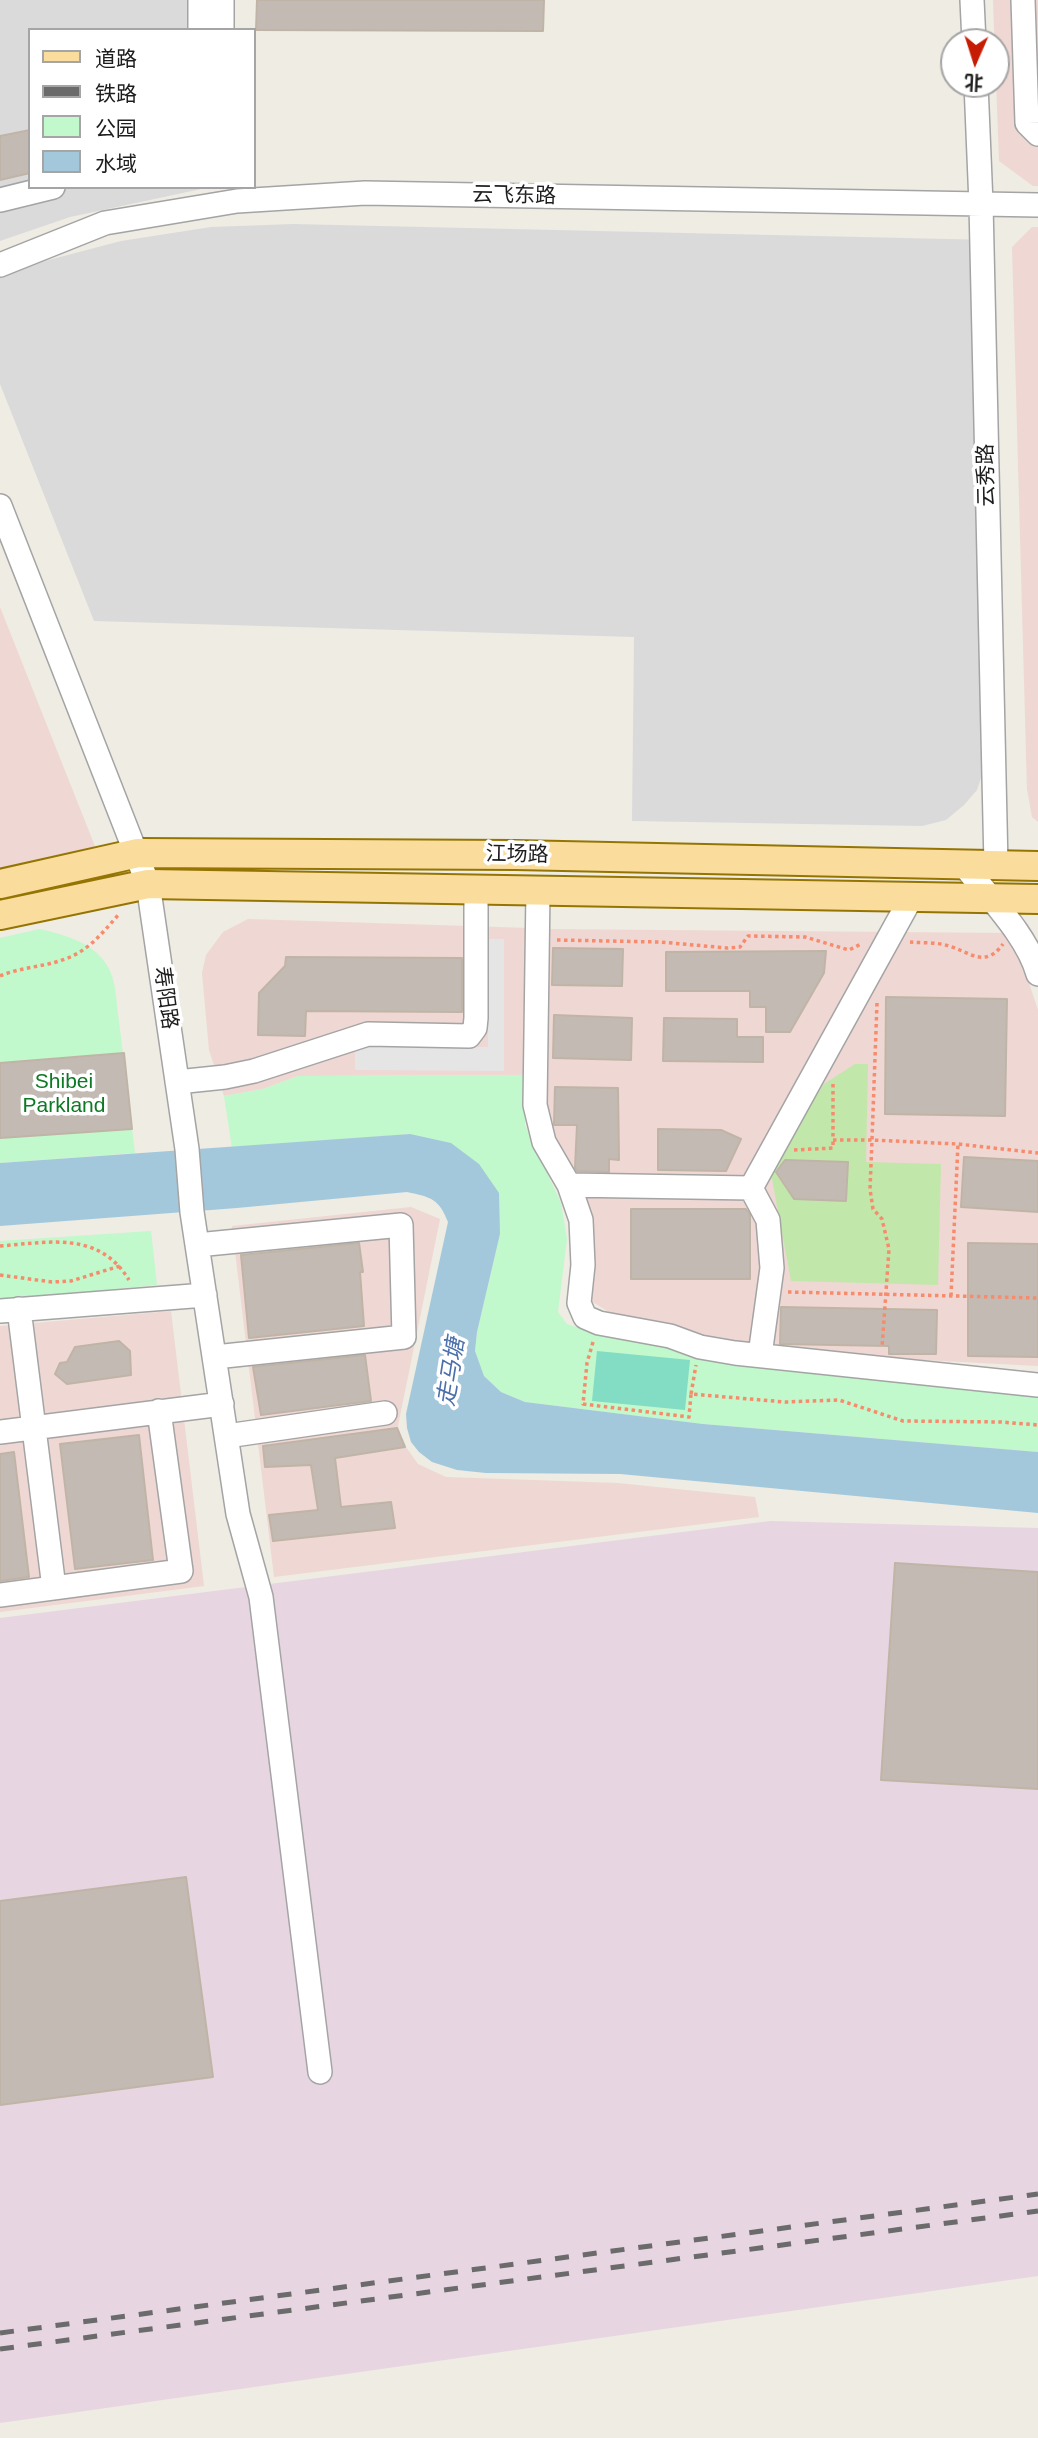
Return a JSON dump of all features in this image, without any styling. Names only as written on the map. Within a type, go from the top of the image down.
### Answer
[{"type":"main road","name":"江场路","points":[[0,884],[138,853],[515,855],[1038,866]]},
{"type":"main road","name":"江场路","points":[[0,915],[148,884],[1038,899]]},
{"type":"street","points":[[200,0],[200,28]]},
{"type":"street","points":[[222,0],[222,28]]},
{"type":"street","points":[[972,0],[973,28]]},
{"type":"street","points":[[1023,0],[1027,123],[1038,135]]},
{"type":"street","name":"云秀路","points":[[977,98],[996,865]]},
{"type":"street","points":[[0,200],[45,189]]},
{"type":"street","name":"云飞东路","points":[[0,265],[105,223],[220,196],[365,193],[1038,205]]},
{"type":"street","name":"寿阳路","points":[[0,506],[148,884],[187,1149],[192,1212],[238,1514],[261,1597],[320,2072]]},
{"type":"street","points":[[964,865],[1034,958],[1038,974]]},
{"type":"street","points":[[177,1082],[254,1071],[368,1034],[469,1036],[475,1028],[476,1018],[476,890]]},
{"type":"street","points":[[538,891],[535,1104],[544,1142],[569,1185],[581,1220],[583,1265],[579,1303],[585,1317],[599,1323],[652,1331],[700,1347],[1038,1385]]},
{"type":"street","points":[[751,1188],[911,898]]},
{"type":"street","points":[[569,1185],[751,1188]]},
{"type":"street","points":[[751,1188],[768,1220],[772,1268],[760,1355]]},
{"type":"street","points":[[197,1245],[401,1225],[404,1336],[215,1357]]},
{"type":"street","points":[[54,1588],[34,1428],[10,1310],[205,1295]]},
{"type":"street","points":[[0,1432],[222,1404]]},
{"type":"street","points":[[0,1595],[181,1571],[159,1411]]},
{"type":"street","points":[[226,1436],[385,1413]]},
{"type":"path","points":[[0,976],[11,971],[65,960],[89,947],[123,911]]},
{"type":"path","points":[[537,938],[689,943],[727,948],[740,947],[748,936],[773,935],[805,937],[849,950],[868,941],[887,940],[948,945],[968,955],[985,958],[997,952],[1002,944],[1020,938]]},
{"type":"path","points":[[878,995],[870,1189],[873,1209],[881,1219],[889,1249],[882,1368]]},
{"type":"path","points":[[772,1151],[833,1148],[833,1077]]},
{"type":"path","points":[[832,1140],[958,1144],[1038,1153]]},
{"type":"path","points":[[951,1296],[958,1144]]},
{"type":"path","points":[[0,1246],[58,1242],[94,1247],[120,1266],[141,1300]]},
{"type":"path","points":[[0,1275],[52,1282],[71,1281],[120,1266]]},
{"type":"path","points":[[768,1291],[1038,1298]]},
{"type":"path","points":[[599,1323],[587,1363],[583,1404],[689,1417],[700,1347]]},
{"type":"path","points":[[691,1394],[785,1402],[839,1400],[903,1421],[1038,1425]]},
{"type":"shaded area","points":[[0,0],[208,0],[208,28],[28,28],[28,189],[201,189],[70,217],[0,241]]},
{"type":"shaded area","points":[[993,0],[1038,0],[1038,186],[1033,186],[999,161],[997,98],[1010,98],[1010,28],[994,28]]},
{"type":"shaded area","points":[[293,224],[991,240],[983,772],[977,790],[946,820],[922,826],[632,821],[634,637],[94,621],[0,384],[0,276],[121,241],[211,227]]},
{"type":"shaded area","points":[[1032,227],[1038,227],[1038,822],[1032,817],[1027,789],[1012,247]]},
{"type":"shaded area","points":[[0,607],[108,879],[0,903]]},
{"type":"shaded area","points":[[248,919],[529,928],[525,1075],[298,1076],[263,1089],[224,1096],[209,1050],[202,973],[206,955],[223,932]]},
{"type":"shaded area","points":[[545,929],[1005,933],[1019,953],[1038,1010],[1038,1366],[885,1358],[702,1343],[666,1327],[609,1312],[591,1301],[545,1101]]},
{"type":"shaded area","points":[[488,939],[504,939],[504,1071],[355,1070],[355,1047],[488,1047]]},
{"type":"shaded area","points":[[411,1207],[440,1219],[398,1426],[403,1443],[418,1464],[446,1477],[618,1483],[755,1497],[759,1517],[274,1577],[232,1226]]},
{"type":"shaded area","points":[[171,1311],[204,1586],[0,1612],[0,1326]]},
{"type":"shaded area","points":[[770,1521],[1038,1528],[1038,2276],[0,2423],[0,1618]]},
{"type":"green space","name":"Shibei Parkland","points":[[40,929],[69,937],[87,946],[102,959],[111,972],[135,1153],[0,1163],[0,938]]},
{"type":"green space","points":[[855,1064],[868,1064],[866,1162],[941,1164],[938,1285],[791,1281],[770,1168],[824,1084]]},
{"type":"green space","points":[[525,1075],[525,1125],[561,1203],[567,1239],[558,1312],[567,1324],[588,1331],[643,1337],[674,1346],[700,1360],[785,1371],[1038,1393],[1038,1452],[703,1424],[525,1402],[501,1392],[484,1376],[475,1352],[477,1332],[500,1234],[411,1134],[232,1148],[224,1096],[263,1089],[298,1076]]},
{"type":"green space","points":[[151,1231],[157,1285],[0,1300],[0,1241]]},
{"type":"green space","points":[[597,1351],[690,1360],[685,1410],[592,1401]]},
{"type":"water","name":"走马塘","points":[[410,1134],[451,1143],[479,1164],[499,1193],[500,1234],[475,1351],[484,1376],[501,1392],[525,1402],[703,1424],[1038,1452],[1038,1513],[620,1474],[486,1473],[457,1470],[432,1462],[411,1442],[406,1414],[448,1222],[441,1208],[433,1200],[422,1196],[407,1192],[0,1226],[0,1163]]},
{"type":"building","points":[[257,0],[544,0],[543,31],[256,30]]},
{"type":"building","points":[[28,130],[28,173],[0,180],[0,136]]},
{"type":"building","points":[[553,948],[623,949],[622,986],[552,985]]},
{"type":"building","points":[[826,951],[824,973],[790,1032],[766,1032],[766,1007],[750,1007],[750,991],[666,991],[666,952]]},
{"type":"building","points":[[286,957],[462,958],[462,1012],[306,1011],[305,1036],[258,1035],[259,993],[285,966]]},
{"type":"building","points":[[886,997],[1007,999],[1005,1116],[885,1114]]},
{"type":"building","points":[[554,1015],[632,1018],[631,1060],[553,1058]]},
{"type":"building","points":[[664,1018],[737,1019],[737,1037],[763,1037],[763,1062],[663,1061]]},
{"type":"building","points":[[124,1053],[132,1129],[0,1138],[0,1063]]},
{"type":"building","points":[[555,1087],[618,1088],[619,1160],[609,1159],[609,1172],[577,1171],[575,1168],[577,1125],[554,1125]]},
{"type":"building","points":[[658,1129],[721,1130],[741,1139],[726,1171],[658,1170]]},
{"type":"building","points":[[964,1157],[1038,1161],[1038,1212],[961,1207]]},
{"type":"building","points":[[785,1160],[848,1162],[846,1201],[794,1199],[776,1172]]},
{"type":"building","points":[[631,1209],[746,1209],[750,1215],[750,1279],[631,1279]]},
{"type":"building","points":[[359,1243],[363,1272],[360,1272],[364,1326],[249,1338],[241,1255]]},
{"type":"building","points":[[968,1243],[1038,1244],[1038,1357],[968,1356]]},
{"type":"building","points":[[781,1307],[937,1310],[936,1354],[889,1354],[889,1346],[780,1344]]},
{"type":"building","points":[[119,1341],[130,1351],[131,1375],[67,1384],[55,1374],[60,1363],[67,1362],[75,1347]]},
{"type":"building","points":[[365,1355],[371,1401],[261,1415],[253,1367]]},
{"type":"building","points":[[397,1428],[405,1447],[335,1458],[341,1507],[391,1502],[395,1528],[273,1541],[269,1515],[318,1510],[311,1465],[265,1467],[263,1446]]},
{"type":"building","points":[[139,1435],[153,1560],[75,1569],[60,1444]]},
{"type":"building","points":[[14,1452],[29,1577],[0,1581],[0,1454]]},
{"type":"building","points":[[895,1563],[1038,1572],[1038,1789],[881,1780]]},
{"type":"building","points":[[186,1877],[213,2077],[0,2105],[0,1901]]},
{"type":"railway","points":[[0,2333],[1038,2194]]},
{"type":"railway","points":[[0,2349],[1038,2211]]}]
